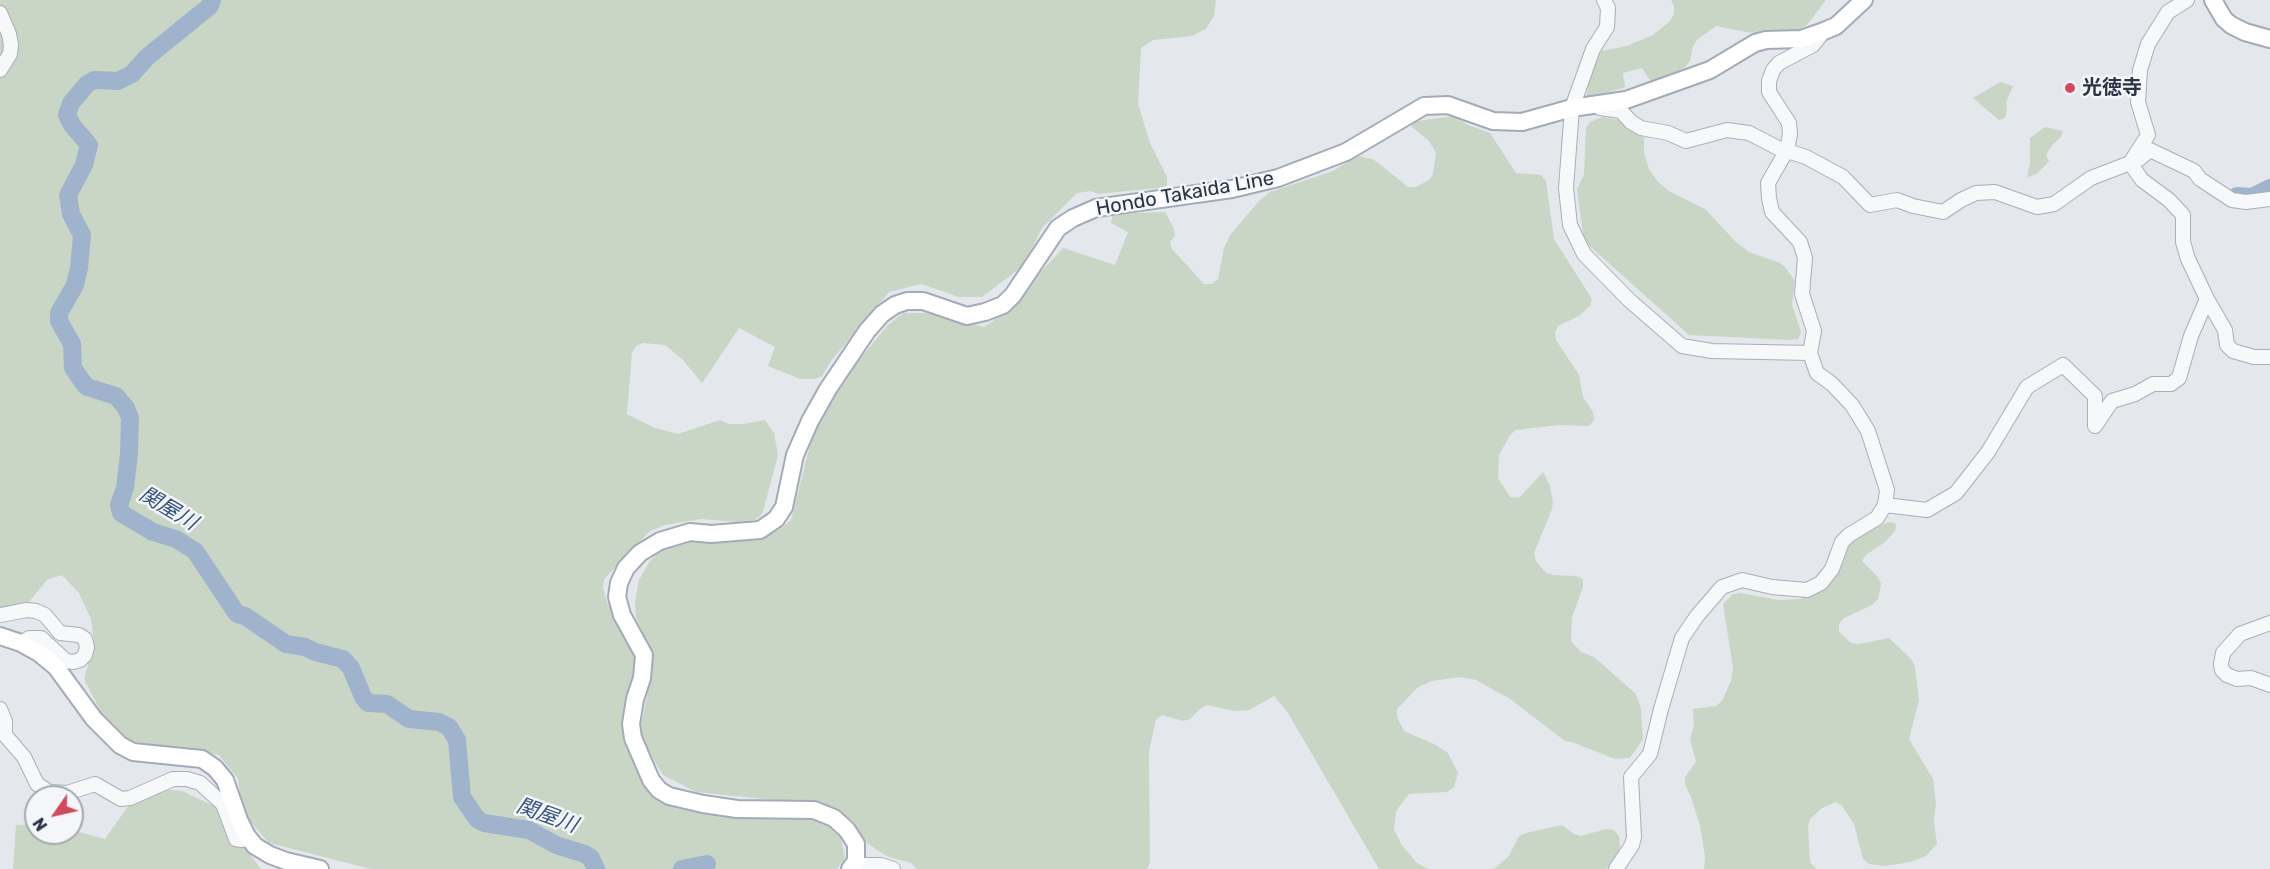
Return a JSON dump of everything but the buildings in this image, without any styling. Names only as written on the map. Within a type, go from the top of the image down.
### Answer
[{"type":"main road","name":"Hondo Takaida Line","points":[[852,867],[856,861],[856,844],[848,830],[834,818],[814,810],[737,809],[669,796],[659,790],[651,780],[633,738],[631,724],[635,699],[642,678],[644,655],[622,615],[617,597],[619,584],[626,568],[640,554],[660,541],[690,532],[711,534],[760,530],[776,519],[784,507],[795,455],[810,420],[867,331],[882,314],[895,305],[907,301],[923,301],[967,316],[1003,305],[1013,295],[1058,228],[1073,218],[1096,208],[1232,189],[1278,178],[1347,152],[1424,105],[1448,105],[1493,121],[1522,122],[1572,108],[1626,100],[1710,70],[1755,43],[1766,40],[1801,39],[1836,27],[1864,0]]},
{"type":"main road","points":[[2214,0],[2224,19],[2231,26],[2270,39]]},
{"type":"main road","points":[[0,636],[21,643],[56,666],[94,719],[120,745],[133,752],[202,759],[215,768],[225,780],[238,820],[255,846],[270,855],[320,869]]},
{"type":"street","points":[[0,4],[2,0]]},
{"type":"street","points":[[1604,0],[1608,8],[1607,27],[1593,49],[1572,108],[1566,188],[1570,225],[1584,254],[1629,300],[1682,346],[1712,351],[1810,353]]},
{"type":"street","points":[[2130,162],[2148,135],[2138,102],[2140,70],[2148,44],[2168,12],[2187,0]]},
{"type":"street","points":[[0,13],[11,45],[10,54],[0,70]]},
{"type":"street","points":[[1616,869],[1632,845],[1634,837],[1631,777],[1650,754],[1682,638],[1697,616],[1722,586],[1742,580],[1772,587],[1807,590],[1821,583],[1832,569],[1842,542],[1849,535],[1877,518],[1885,505],[1887,490],[1869,431],[1852,405],[1832,384],[1817,373],[1810,353],[1814,331],[1802,294],[1804,258],[1800,242],[1772,212],[1769,198],[1768,183],[1787,150],[1790,134],[1789,123],[1769,92],[1769,81],[1773,70],[1779,63],[1813,45],[1824,32]]},
{"type":"street","points":[[1593,105],[1596,108],[1621,111],[1631,122],[1641,128],[1668,133],[1686,141],[1736,130],[1749,133],[1843,177],[1870,205],[1897,200],[1943,212],[1976,193],[1995,192],[2037,207],[2054,204],[2091,178],[2139,159],[2150,150],[2194,171],[2200,178],[2232,200],[2246,202],[2270,199]]},
{"type":"street","points":[[2130,162],[2142,180],[2169,200],[2183,215],[2183,242],[2188,259],[2225,330],[2228,345],[2233,351],[2254,357],[2270,357]]},
{"type":"street","points":[[1885,505],[1927,510],[1956,494],[1988,452],[2027,387],[2063,364],[2095,396],[2095,426],[2112,401],[2135,394],[2153,384],[2171,384],[2179,378],[2191,336],[2207,299]]},
{"type":"street","points":[[0,615],[36,610],[45,615],[60,633],[79,635],[85,639],[87,647],[85,655],[73,662],[66,661],[41,638],[29,638],[21,643]]},
{"type":"street","points":[[2270,623],[2240,634],[2223,653],[2221,664],[2222,670],[2227,675],[2237,679],[2251,678],[2270,685]]},
{"type":"street","points":[[0,709],[5,721],[3,736],[24,757],[37,784],[49,792],[67,793],[95,784],[121,799],[130,798],[173,779],[187,778],[200,783],[223,804],[237,839],[242,840],[247,836]]},
{"type":"street","points":[[852,867],[881,865],[893,869]]},
{"type":"green space","points":[[0,0],[1216,0],[1214,16],[1206,29],[1192,36],[1153,40],[1141,48],[1138,104],[1150,143],[1167,177],[1167,187],[1098,194],[1091,191],[1077,193],[1042,228],[1028,257],[1019,269],[982,297],[959,297],[921,284],[889,292],[831,361],[822,376],[815,379],[800,379],[768,366],[775,347],[739,328],[702,383],[682,359],[665,345],[643,343],[636,346],[632,353],[627,414],[655,428],[678,434],[720,420],[729,424],[744,424],[765,420],[774,433],[778,455],[764,508],[755,520],[739,522],[701,519],[665,525],[650,531],[604,579],[603,587],[607,603],[616,616],[635,658],[625,732],[678,806],[823,820],[830,824],[840,834],[845,858],[837,869],[371,869],[269,843],[250,821],[241,800],[238,779],[219,755],[137,742],[123,737],[102,714],[84,679],[94,643],[91,619],[79,593],[62,575],[48,579],[23,609],[0,618]]},
{"type":"green space","points":[[1671,0],[1826,0],[1807,25],[1793,32],[1778,35],[1716,26],[1697,40],[1693,46],[1690,61],[1685,67],[1658,82],[1651,82],[1642,68],[1623,73],[1625,87],[1586,100],[1597,52],[1627,46],[1653,35],[1670,21],[1674,14]]},
{"type":"green space","points":[[2000,82],[2013,86],[2006,102],[2005,118],[1999,120],[1973,98]]},
{"type":"green space","points":[[1455,116],[1468,125],[1490,133],[1516,173],[1541,175],[1546,181],[1554,239],[1592,299],[1590,306],[1579,316],[1558,326],[1555,333],[1556,340],[1579,375],[1583,397],[1593,412],[1594,420],[1589,426],[1559,425],[1516,430],[1510,435],[1499,455],[1498,478],[1510,497],[1519,498],[1543,472],[1550,486],[1552,509],[1534,553],[1536,561],[1546,573],[1576,576],[1583,579],[1583,587],[1572,617],[1571,641],[1581,652],[1594,657],[1636,694],[1641,709],[1643,739],[1630,758],[1615,759],[1565,741],[1510,699],[1476,680],[1461,677],[1432,681],[1418,687],[1397,709],[1397,717],[1404,731],[1447,752],[1458,773],[1454,787],[1447,792],[1409,794],[1396,811],[1394,829],[1401,844],[1417,863],[1428,869],[1379,869],[1288,713],[1274,696],[1249,710],[1234,711],[1208,705],[1201,708],[1190,719],[1183,721],[1162,715],[1156,720],[1149,751],[1150,862],[1147,869],[917,869],[911,863],[889,857],[877,850],[814,804],[696,792],[663,775],[642,740],[641,726],[653,665],[650,651],[636,617],[635,602],[639,580],[650,561],[666,545],[688,541],[751,539],[779,530],[791,520],[814,430],[843,380],[887,326],[903,313],[926,313],[984,327],[1000,316],[1063,248],[1115,265],[1128,232],[1111,223],[1113,214],[1165,212],[1174,229],[1175,236],[1170,242],[1172,249],[1204,284],[1212,284],[1218,279],[1224,248],[1230,235],[1259,201],[1270,192],[1333,171],[1357,156],[1373,159],[1408,187],[1416,187],[1429,180],[1433,174],[1436,153],[1429,141],[1411,126],[1416,121]]},
{"type":"green space","points":[[1603,117],[1619,120],[1639,130],[1644,138],[1644,153],[1649,169],[1658,182],[1669,191],[1705,209],[1736,242],[1749,252],[1780,263],[1786,268],[1795,281],[1792,304],[1801,332],[1798,339],[1689,335],[1584,241],[1577,189],[1584,174],[1586,128],[1590,122]]},
{"type":"green space","points":[[2045,127],[2063,131],[2061,137],[2046,155],[2049,161],[2038,173],[2027,178],[2030,138]]},
{"type":"green space","points":[[1889,522],[1896,524],[1895,531],[1862,561],[1878,577],[1881,584],[1878,599],[1872,605],[1844,618],[1839,624],[1839,632],[1851,643],[1859,644],[1889,638],[1912,660],[1919,700],[1909,739],[1933,779],[1937,844],[1926,856],[1910,862],[1885,866],[1869,864],[1863,859],[1854,824],[1842,806],[1836,802],[1822,808],[1810,819],[1808,827],[1810,862],[1816,869],[1704,869],[1705,856],[1700,826],[1685,784],[1685,777],[1696,762],[1690,739],[1694,725],[1693,709],[1716,706],[1722,701],[1731,681],[1733,668],[1723,604],[1733,594],[1740,593],[1779,600],[1801,599],[1830,579],[1849,539]]},
{"type":"green space","points":[[141,788],[182,791],[225,811],[235,835],[261,869],[13,869],[16,825],[24,825],[24,845],[84,845],[84,833],[105,839]]},
{"type":"green space","points":[[1562,825],[1581,836],[1606,829],[1614,830],[1619,836],[1620,845],[1617,860],[1606,869],[1494,869],[1509,856],[1519,836]]},
{"type":"waterway","name":"関屋川","points":[[212,0],[210,6],[147,57],[132,74],[118,81],[94,80],[87,84],[71,103],[67,115],[72,125],[89,145],[84,165],[68,195],[71,214],[82,235],[75,285],[59,313],[59,321],[72,344],[73,368],[82,381],[87,387],[116,396],[126,408],[130,418],[125,488],[119,505],[121,513],[153,532],[176,539],[195,551],[237,614],[245,616],[286,644],[305,647],[343,659],[351,668],[363,697],[368,703],[387,704],[409,719],[439,722],[449,727],[457,740],[462,797],[477,819],[484,823],[529,830],[556,845],[585,854],[591,858],[596,869]]},
{"type":"waterway","points":[[2237,196],[2252,197],[2270,188]]},
{"type":"waterway","name":"関屋川","points":[[682,869],[707,864]]},
{"type":"place","name":"光徳寺","points":[[2070,88]]}]
